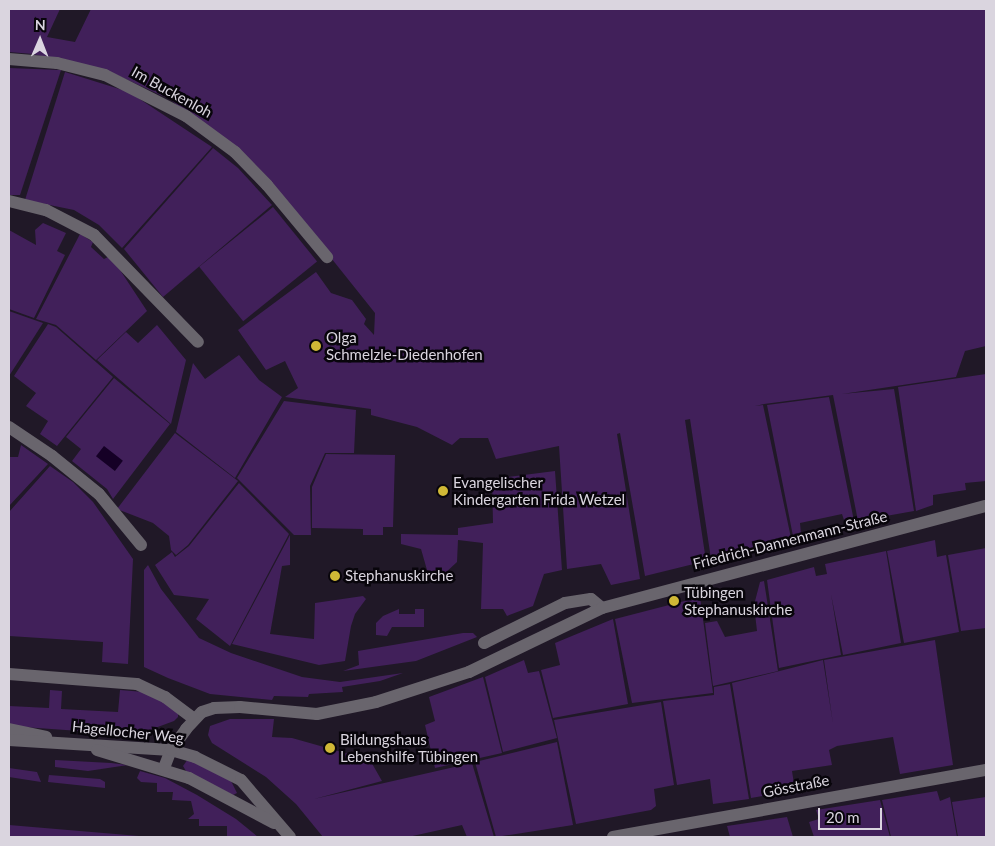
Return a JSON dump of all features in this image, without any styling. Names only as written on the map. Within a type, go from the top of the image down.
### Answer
[{"type":"street","name":"Im Buckenloh","points":[[9,59],[57,63],[105,75],[186,116],[234,152],[267,185],[326,257]]},
{"type":"street","points":[[9,201],[46,210],[94,235],[198,342]]},
{"type":"street","points":[[9,427],[52,456],[99,494],[140,545]]},
{"type":"street","name":"Friedrich-Dannenmann-Straße","points":[[164,768],[171,750],[194,719],[202,712],[227,707],[317,714],[376,702],[468,672],[602,608],[986,506]]},
{"type":"street","points":[[484,643],[565,603],[591,599],[602,608]]},
{"type":"street","name":"Hagellocher Weg","points":[[9,674],[137,684],[165,697],[194,719]]},
{"type":"street","name":"Hagellocher Weg","points":[[9,729],[164,768],[216,790],[286,833]]},
{"type":"street","name":"Hagellocher Weg","points":[[9,740],[171,750],[213,764],[241,780],[286,833]]},
{"type":"street","name":"Gösstraße","points":[[613,837],[986,770]]},
{"type":"shaded area","points":[[9,9],[60,9],[47,37],[75,42],[91,9],[986,9],[986,346],[965,351],[956,377],[842,394],[894,389],[914,511],[858,521],[833,395],[764,404],[755,406],[763,405],[791,538],[711,559],[690,419],[685,420],[706,561],[645,576],[620,433],[617,434],[640,579],[611,585],[601,564],[567,569],[559,446],[496,459],[488,438],[460,438],[452,445],[417,427],[371,415],[371,409],[285,397],[298,388],[285,361],[266,370],[238,330],[316,272],[331,293],[352,300],[366,319],[364,324],[374,335],[375,313],[276,189],[171,100],[117,75],[33,54],[9,52]]},
{"type":"shaded area","points":[[9,68],[61,70],[20,195],[9,195]]},
{"type":"shaded area","points":[[65,72],[129,92],[212,147],[122,248],[99,225],[74,210],[25,200]]},
{"type":"shaded area","points":[[213,148],[238,168],[272,205],[163,297],[124,249]]},
{"type":"shaded area","points":[[273,207],[317,261],[243,321],[199,267]]},
{"type":"shaded area","points":[[43,223],[66,233],[57,251],[65,255],[34,318],[9,309],[9,230],[36,245],[35,230]]},
{"type":"shaded area","points":[[80,234],[93,242],[91,247],[104,259],[108,257],[120,270],[147,311],[96,360],[56,325],[36,319]]},
{"type":"shaded area","points":[[9,311],[43,323],[9,376]]},
{"type":"shaded area","points":[[48,324],[56,327],[113,377],[57,446],[40,434],[48,421],[26,406],[36,393],[14,376]]},
{"type":"shaded area","points":[[157,325],[186,360],[171,424],[97,360],[126,332],[138,343]]},
{"type":"shaded area","points":[[239,355],[259,380],[282,397],[235,478],[176,432],[193,363],[205,379]]},
{"type":"shaded area","points":[[986,374],[986,481],[965,483],[966,490],[933,495],[933,505],[916,511],[898,387]]},
{"type":"shaded area","points":[[114,378],[170,424],[113,499],[107,489],[72,461],[81,449],[66,437]]},
{"type":"shaded area","points":[[829,397],[854,521],[845,523],[842,514],[800,523],[801,534],[793,536],[767,405]]},
{"type":"shaded area","points":[[284,401],[356,410],[354,453],[325,453],[310,486],[311,535],[294,535],[237,478]]},
{"type":"shaded area","points":[[175,433],[238,481],[188,545],[176,555],[171,550],[169,536],[153,523],[117,509]]},
{"type":"shaded area","points":[[21,445],[48,464],[9,506],[9,457],[18,457]]},
{"type":"shaded area","points":[[104,446],[123,461],[115,471],[96,456]]},
{"type":"shaded area","points":[[326,454],[395,455],[393,527],[383,527],[383,535],[363,535],[363,529],[312,528],[312,487]]},
{"type":"shaded area","points":[[50,466],[73,482],[93,502],[133,559],[128,664],[102,662],[103,642],[9,636],[9,512]]},
{"type":"shaded area","points":[[555,471],[562,570],[544,574],[533,606],[507,616],[503,609],[481,609],[483,543],[458,540],[457,562],[443,575],[427,570],[421,549],[401,544],[401,534],[458,535],[458,528],[493,523],[492,479]]},
{"type":"shaded area","points":[[239,483],[289,534],[230,646],[196,619],[209,599],[174,595],[155,565],[172,552],[175,557],[189,546]]},
{"type":"shaded area","points":[[290,535],[290,565],[282,566],[270,634],[314,639],[315,603],[363,596],[366,599],[355,614],[345,661],[319,665],[232,644]]},
{"type":"shaded area","points":[[935,540],[937,557],[946,555],[959,632],[904,643],[887,551]]},
{"type":"shaded area","points":[[986,548],[986,628],[961,631],[948,555]]},
{"type":"shaded area","points":[[886,551],[901,643],[843,655],[831,594],[841,655],[779,668],[767,580],[814,567],[816,576],[827,574],[825,564]]},
{"type":"shaded area","points":[[148,565],[161,589],[199,638],[231,653],[302,677],[340,682],[403,673],[380,681],[342,687],[343,692],[309,694],[308,697],[274,696],[272,700],[210,694],[168,678],[144,667],[144,570]]},
{"type":"shaded area","points":[[764,581],[778,671],[713,686],[705,623],[717,621],[725,637],[757,631],[754,605],[760,582]]},
{"type":"shaded area","points":[[700,597],[713,693],[632,703],[615,619]]},
{"type":"shaded area","points":[[399,609],[399,614],[415,614],[415,609],[424,609],[424,627],[392,627],[387,636],[376,635],[376,623],[383,616]]},
{"type":"shaded area","points":[[613,619],[628,704],[553,718],[541,670],[560,665],[555,643]]},
{"type":"shaded area","points":[[463,633],[473,633],[477,637],[416,661],[343,671],[359,665],[358,651]]},
{"type":"shaded area","points":[[935,640],[953,765],[900,774],[893,737],[837,746],[829,750],[832,765],[792,771],[795,790],[751,798],[732,683],[823,660],[833,724],[824,660]]},
{"type":"shaded area","points":[[524,660],[528,673],[539,671],[557,738],[503,752],[485,677]]},
{"type":"shaded area","points":[[483,677],[502,753],[435,768],[425,725],[435,721],[429,697]]},
{"type":"shaded area","points":[[730,684],[749,799],[713,804],[710,779],[677,785],[663,701],[714,695],[714,687]]},
{"type":"shaded area","points":[[50,690],[62,691],[61,709],[118,712],[120,690],[144,692],[178,710],[178,717],[174,721],[136,735],[9,726],[9,706],[49,708]]},
{"type":"shaded area","points":[[661,702],[674,785],[654,789],[656,806],[651,810],[576,824],[554,720]]},
{"type":"shaded area","points":[[230,719],[274,719],[272,737],[292,738],[370,760],[382,781],[314,799],[472,763],[494,837],[467,837],[462,825],[408,837],[323,837],[296,804],[266,777],[212,743],[208,735],[210,726]]},
{"type":"shaded area","points":[[557,742],[573,825],[496,837],[475,762]]},
{"type":"shaded area","points":[[188,759],[231,781],[237,793],[233,795],[186,771],[183,766]]},
{"type":"shaded area","points":[[55,760],[128,765],[88,771],[55,767]]},
{"type":"shaded area","points":[[9,768],[37,772],[41,782],[9,777]]},
{"type":"shaded area","points":[[140,771],[165,778],[197,795],[236,819],[258,837],[227,837],[227,826],[199,826],[199,819],[188,819],[194,814],[191,801],[172,800],[173,792],[157,792],[157,783],[141,782],[137,778]]},
{"type":"shaded area","points":[[49,775],[100,779],[105,782],[105,788],[48,782]]},
{"type":"shaded area","points":[[937,791],[940,801],[950,797],[957,837],[891,837],[882,800]]},
{"type":"shaded area","points":[[986,797],[986,837],[958,837],[952,802]]},
{"type":"shaded area","points":[[880,800],[890,837],[814,837],[809,822],[819,819],[816,810]]},
{"type":"shaded area","points":[[787,817],[793,837],[730,837],[727,826]]},
{"type":"shaded area","points":[[9,825],[139,836],[9,837]]},
{"type":"place","name":"Olga Schmelzle-Diedenhofen","points":[[316,346]]},
{"type":"place","name":"Evangelischer Kindergarten Frida Wetzel","points":[[443,491]]},
{"type":"place","name":"Stephanuskirche","points":[[335,576]]},
{"type":"place","name":"Tübingen Stephanuskirche","points":[[674,601]]},
{"type":"place","name":"Bildungshaus Lebenshilfe Tübingen","points":[[330,748]]}]
